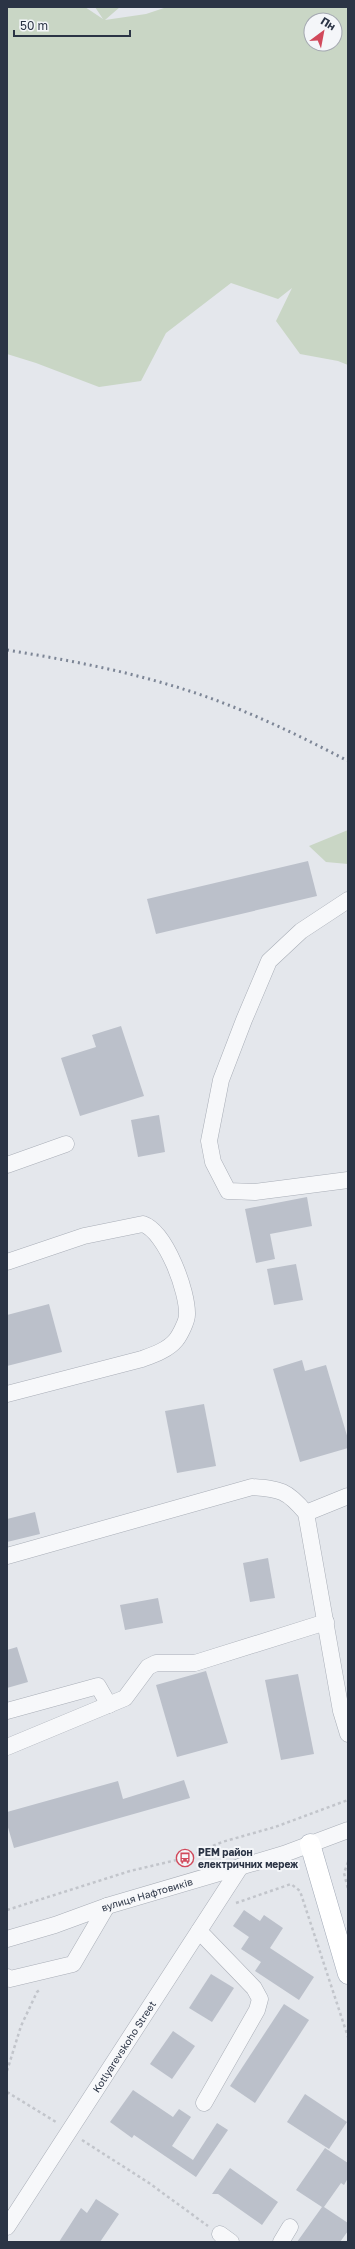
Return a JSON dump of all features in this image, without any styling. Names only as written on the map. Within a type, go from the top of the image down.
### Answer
[{"type":"main road","points":[[310,1844],[342,1936],[348,1974]]},
{"type":"street","points":[[348,900],[301,931],[269,961],[221,1080],[209,1141],[213,1162],[228,1191],[255,1192],[348,1180]]},
{"type":"street","points":[[7,1165],[66,1144]]},
{"type":"street","points":[[7,1262],[84,1236],[143,1224],[150,1226],[165,1245],[184,1289],[187,1316],[176,1340],[162,1352],[142,1360],[7,1394]]},
{"type":"street","points":[[7,1556],[252,1487],[278,1489],[295,1500],[306,1513],[341,1711],[348,1734]]},
{"type":"street","points":[[306,1513],[348,1496]]},
{"type":"street","points":[[7,1747],[125,1698],[148,1667],[156,1663],[195,1663],[326,1622]]},
{"type":"street","points":[[7,1711],[98,1686],[109,1705]]},
{"type":"street","name":"вулиця Нафтовиків","points":[[7,1939],[55,1925],[107,1906],[310,1844],[348,1830]]},
{"type":"street","name":"Kotlyarevskoho Street","points":[[7,2227],[241,1866]]},
{"type":"street","points":[[7,1977],[10,1979],[73,1964],[107,1906]]},
{"type":"street","points":[[199,1931],[254,1988],[260,1999],[257,2010],[204,2102]]},
{"type":"street","points":[[281,2242],[290,2227]]},
{"type":"path","points":[[7,1910],[130,1871],[186,1858],[222,1842],[275,1826],[348,1800]]},
{"type":"path","points":[[348,1862],[344,1873],[348,1889]]},
{"type":"path","points":[[291,1884],[300,1891],[348,2037]]},
{"type":"path","points":[[7,2071],[21,2026],[37,1992],[43,1987]]},
{"type":"path","points":[[7,2092],[149,2183],[225,2238]]},
{"type":"green space","points":[[7,7],[85,7],[103,19],[95,7],[120,7],[105,20],[146,14],[167,7],[348,7],[348,365],[338,361],[300,354],[276,321],[292,288],[278,299],[231,283],[166,333],[141,381],[99,387],[36,363],[7,354]]},
{"type":"green space","points":[[348,830],[348,864],[326,862],[309,846]]},
{"type":"building","points":[[308,861],[317,896],[156,934],[147,899]]},
{"type":"building","points":[[121,1026],[144,1096],[80,1116],[61,1058],[96,1047],[92,1035]]},
{"type":"building","points":[[159,1115],[165,1152],[138,1157],[131,1120]]},
{"type":"building","points":[[307,1197],[312,1226],[270,1234],[275,1259],[256,1263],[245,1209]]},
{"type":"building","points":[[296,1264],[303,1300],[274,1305],[267,1269]]},
{"type":"building","points":[[49,1304],[62,1352],[7,1366],[7,1315]]},
{"type":"building","points":[[302,1360],[305,1371],[326,1365],[348,1439],[348,1448],[300,1462],[273,1369]]},
{"type":"building","points":[[204,1404],[216,1466],[177,1473],[165,1411]]},
{"type":"building","points":[[35,1512],[40,1534],[7,1542],[7,1519]]},
{"type":"building","points":[[268,1558],[275,1598],[250,1602],[243,1563]]},
{"type":"building","points":[[158,1598],[163,1623],[125,1630],[120,1605]]},
{"type":"building","points":[[17,1647],[28,1682],[7,1688],[7,1650]]},
{"type":"building","points":[[206,1671],[228,1743],[177,1757],[156,1685]]},
{"type":"building","points":[[298,1674],[314,1754],[281,1760],[265,1680]]},
{"type":"building","points":[[184,1780],[190,1798],[14,1848],[7,1824],[7,1812],[118,1781],[123,1799]]},
{"type":"building","points":[[244,1910],[260,1921],[264,1915],[283,1928],[270,1948],[314,1977],[299,2000],[255,1971],[261,1962],[241,1949],[249,1937],[233,1926]]},
{"type":"building","points":[[211,1974],[234,1988],[212,2022],[189,2008]]},
{"type":"building","points":[[284,2004],[309,2020],[255,2103],[230,2086]]},
{"type":"building","points":[[173,2031],[195,2046],[172,2079],[150,2064]]},
{"type":"building","points":[[133,2090],[173,2117],[179,2109],[191,2117],[172,2146],[193,2160],[217,2123],[228,2130],[196,2177],[134,2135],[132,2138],[110,2122]]},
{"type":"building","points":[[305,2094],[347,2122],[329,2149],[287,2122]]},
{"type":"building","points":[[325,2148],[348,2163],[348,2178],[344,2185],[341,2183],[324,2207],[348,2223],[348,2231],[340,2242],[297,2242],[322,2207],[296,2190]]},
{"type":"building","points":[[230,2168],[278,2202],[262,2225],[218,2194],[212,2194]]},
{"type":"building","points":[[96,2199],[119,2214],[100,2242],[59,2242],[81,2208],[87,2213]]},
{"type":"railway","points":[[7,650],[110,669],[193,692],[261,718],[348,761]]},
{"type":"place","name":"РЕМ район електричних мереж","points":[[185,1858]]}]
